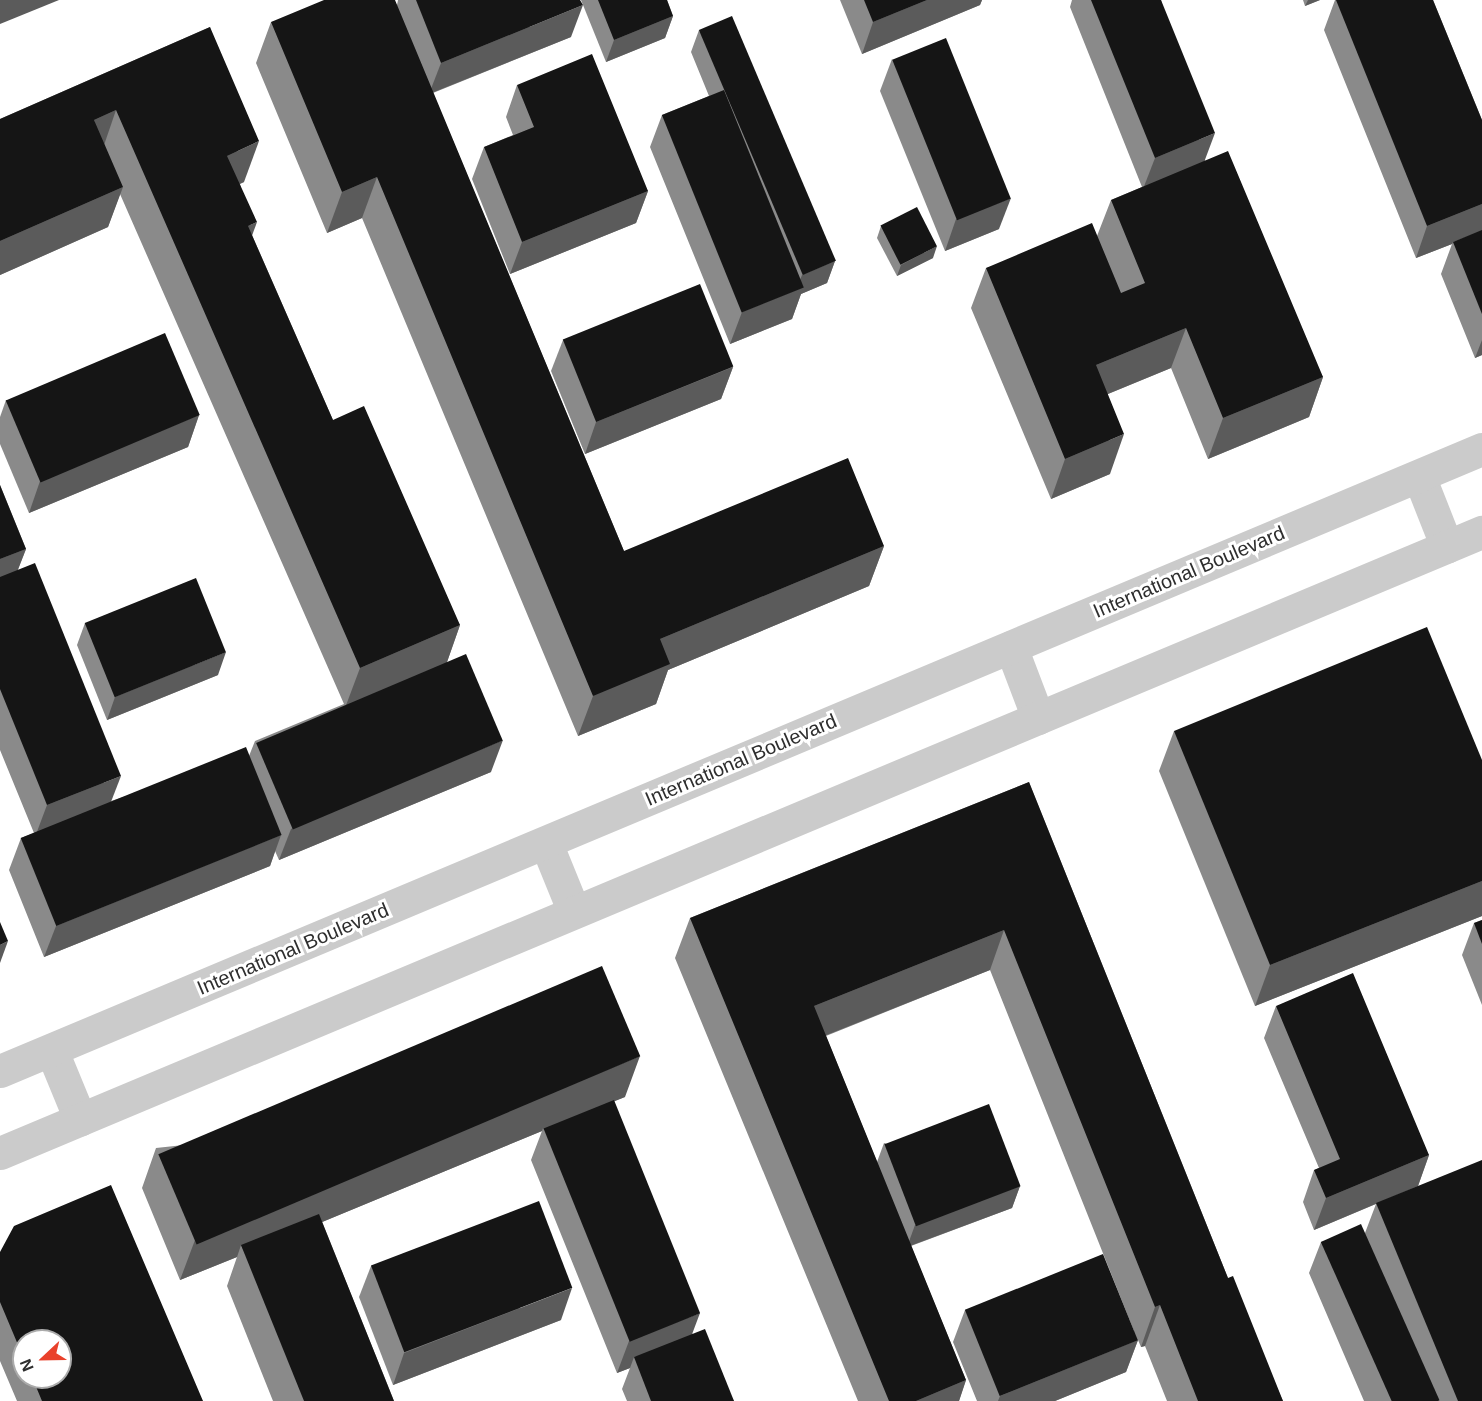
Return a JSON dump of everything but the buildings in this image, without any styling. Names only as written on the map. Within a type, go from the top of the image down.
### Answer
[{"type":"street","name":"International Boulevard","points":[[0,1071],[1482,449]]},
{"type":"street","points":[[1419,476],[1448,547]]},
{"type":"street","points":[[0,1153],[1482,532]]},
{"type":"street","points":[[1011,647],[1038,718]]},
{"type":"street","points":[[546,843],[574,912]]},
{"type":"street","points":[[52,1050],[80,1119]]}]
